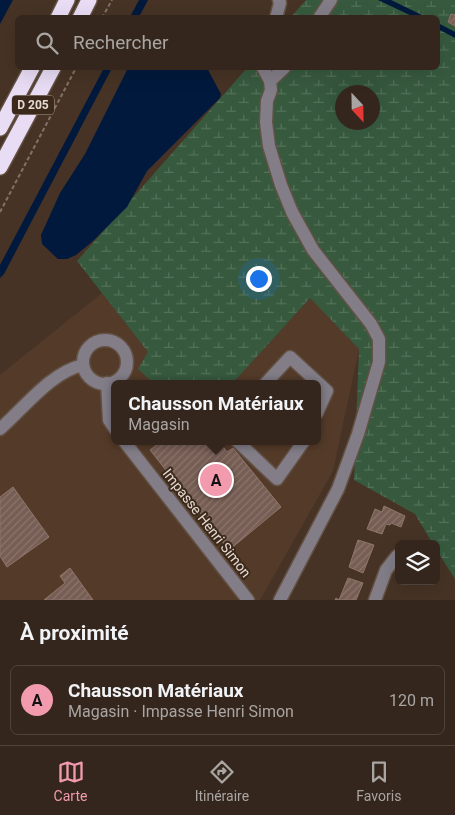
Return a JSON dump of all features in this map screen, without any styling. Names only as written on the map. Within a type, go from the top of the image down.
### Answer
[{"type":"highway","points":[[60,15],[67,0]]},
{"type":"highway","points":[[82,15],[89,0]]},
{"type":"highway","name":"D 205","points":[[0,128],[31,70]]},
{"type":"highway","name":"D 205","points":[[0,167],[52,70]]},
{"type":"street","points":[[277,15],[279,0]]},
{"type":"street","points":[[321,15],[331,0]]},
{"type":"street","points":[[264,70],[270,81],[271,90],[267,101],[266,122],[269,146],[281,185],[292,212],[313,250],[372,324],[379,339],[380,362],[358,434],[338,489],[280,600]]},
{"type":"street","points":[[270,81],[282,70]]},
{"type":"street","points":[[111,382],[101,384],[86,374],[83,365],[84,356],[88,348],[95,342],[104,340],[113,342],[121,347],[126,354],[125,380]]},
{"type":"street","points":[[269,380],[290,357],[314,380]]},
{"type":"street","points":[[0,429],[61,374],[73,367],[83,365]]},
{"type":"street","points":[[107,383],[109,420],[111,423]]},
{"type":"street","points":[[321,386],[326,391],[321,404]]},
{"type":"street","name":"Impasse Henri Simon","points":[[127,445],[248,600]]},
{"type":"street","points":[[241,445],[277,479],[301,445]]},
{"type":"street","points":[[375,600],[386,570],[395,557]]},
{"type":"path","points":[[104,15],[112,0]]},
{"type":"path","points":[[0,212],[75,70]]},
{"type":"shaded area","points":[[102,293],[148,352],[163,380],[111,380],[111,445],[321,445],[321,380],[236,380],[310,298],[359,349],[333,471],[260,600],[0,600],[0,375]]},
{"type":"green space","points":[[306,0],[455,0],[455,579],[440,555],[440,540],[431,540],[415,514],[354,480],[359,349],[310,298],[236,380],[150,380],[138,369],[148,352],[77,261],[245,70],[440,70],[440,15],[293,15]]},
{"type":"water","points":[[0,0],[13,0],[0,24]]},
{"type":"water","points":[[139,0],[148,0],[140,15],[131,15]]},
{"type":"water","points":[[378,0],[391,0],[422,15],[410,15]]},
{"type":"water","points":[[440,24],[455,32],[455,38],[440,30]]},
{"type":"water","points":[[103,70],[111,70],[4,274],[0,278],[0,265]]},
{"type":"water","points":[[127,70],[208,70],[221,94],[220,98],[147,171],[127,207],[93,241],[76,255],[67,259],[58,259],[42,244],[41,235],[60,193],[85,154]]},
{"type":"building","points":[[451,14],[455,15],[455,26],[448,22]]},
{"type":"building","points":[[157,445],[222,445],[227,452],[233,448],[281,507],[229,550],[150,450]]},
{"type":"building","points":[[13,487],[49,537],[7,567],[0,556],[0,497]]},
{"type":"building","points":[[384,506],[405,516],[401,527],[391,523],[390,525],[386,524],[382,534],[367,529],[375,509],[382,512]]},
{"type":"building","points":[[358,540],[374,545],[363,573],[349,567]]},
{"type":"building","points":[[70,568],[93,600],[44,600],[65,583],[60,576]]},
{"type":"building","points":[[348,578],[363,583],[356,600],[339,600]]},
{"type":"place","name":"Chausson Matériaux","points":[[216,480]]}]
